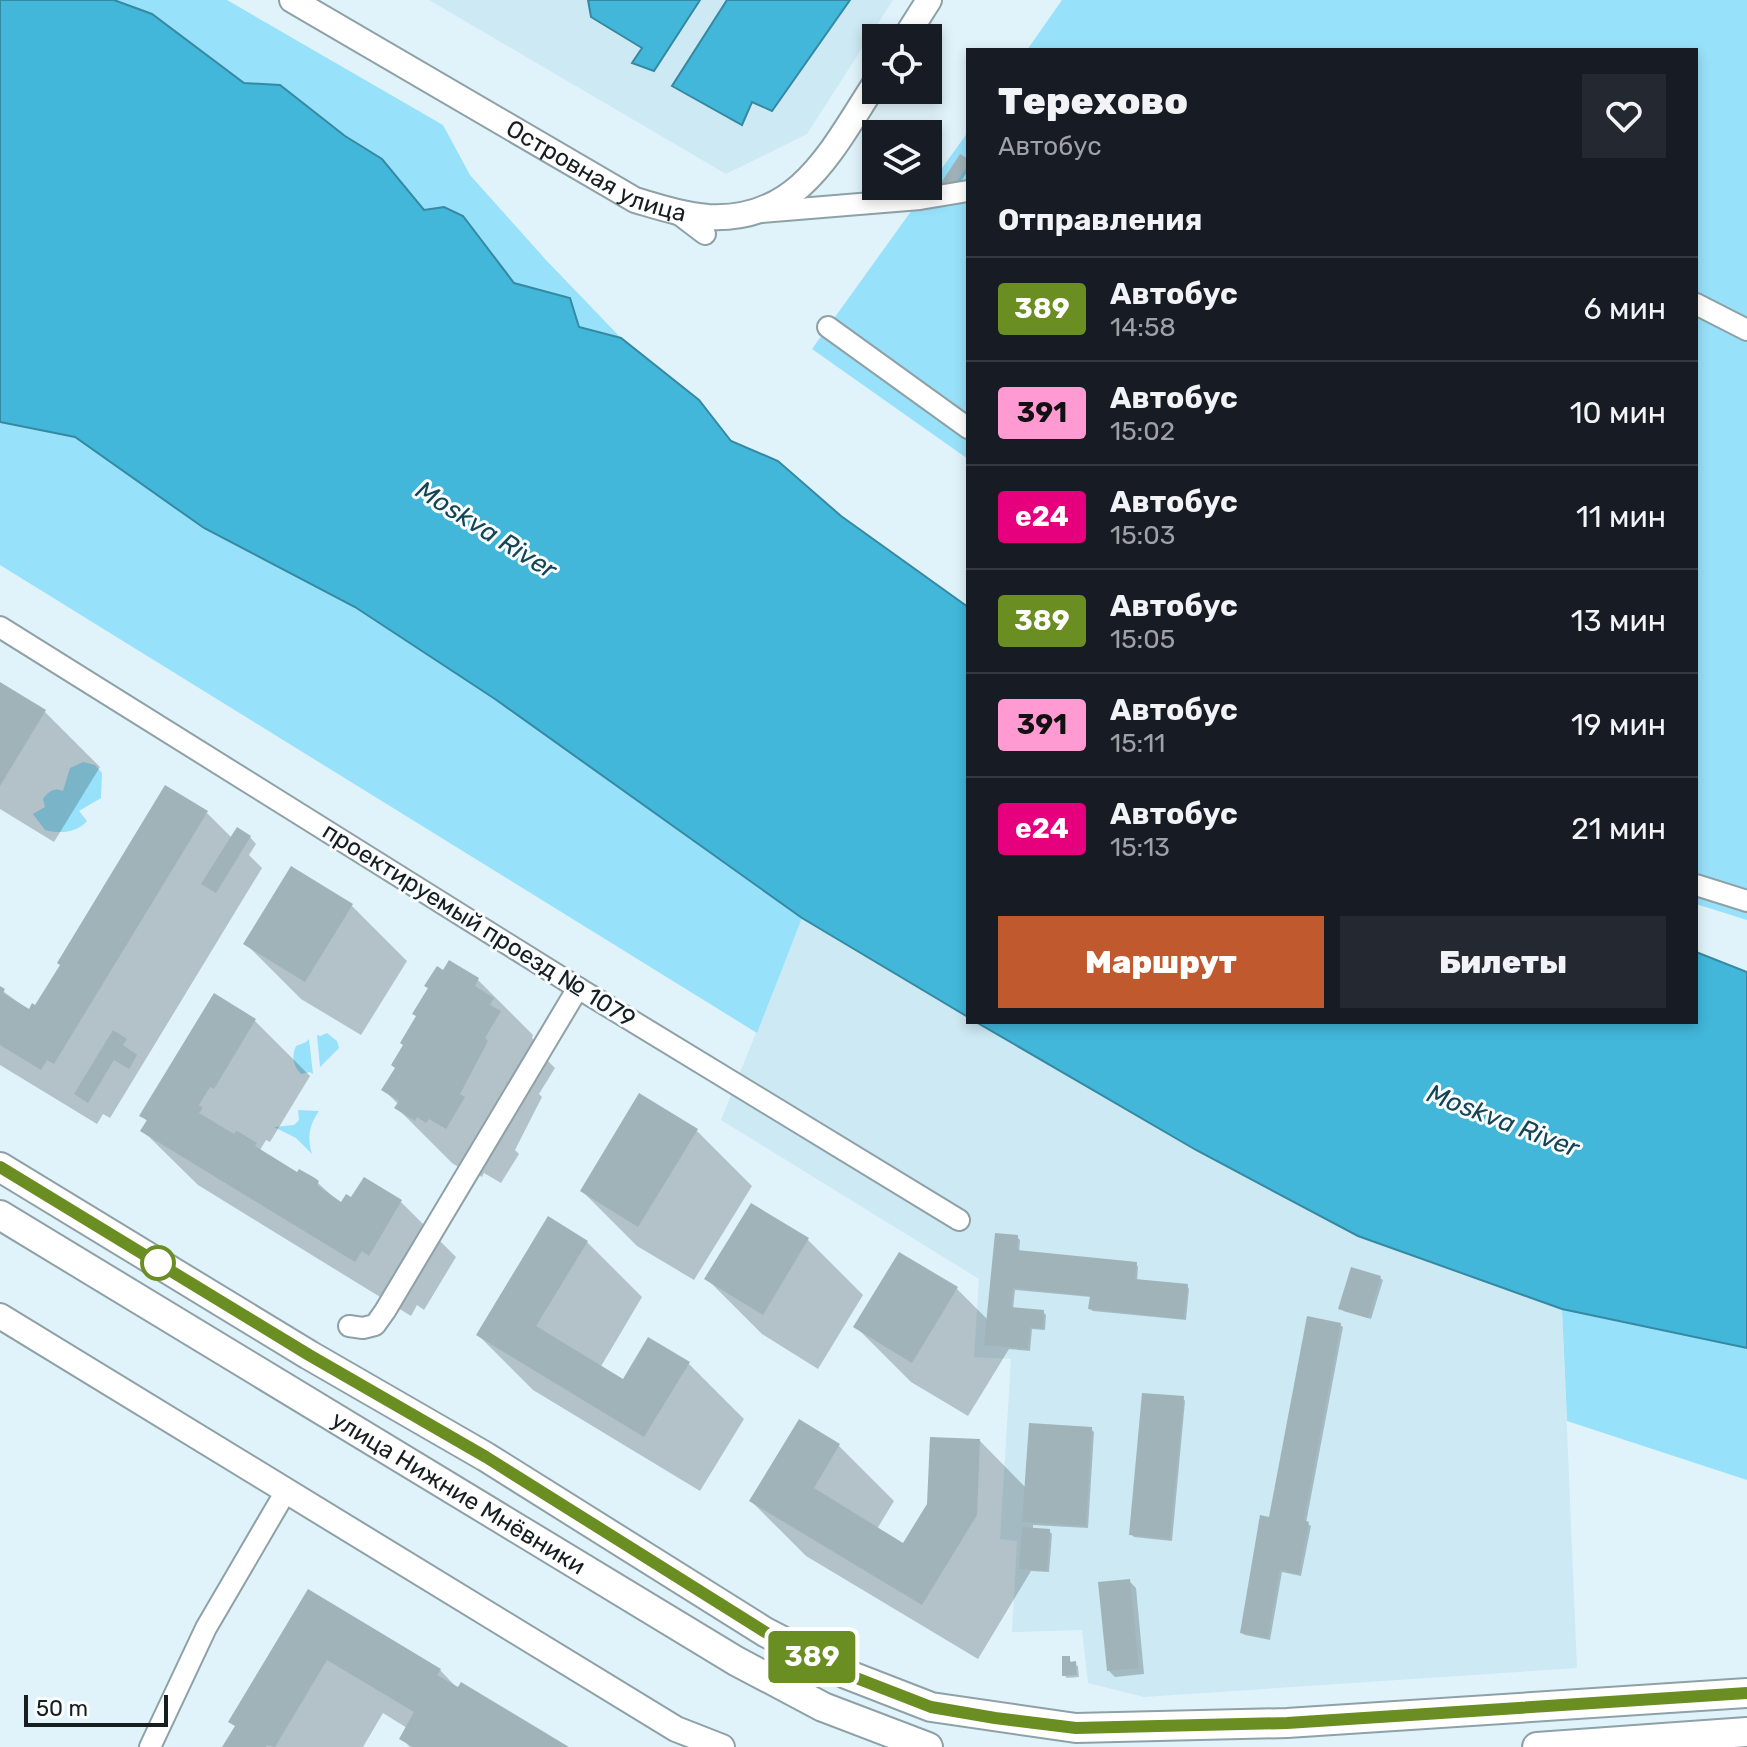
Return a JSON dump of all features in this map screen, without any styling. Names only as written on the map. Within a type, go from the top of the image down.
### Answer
[{"type":"main road","name":"улица Нижние Мнёвники","points":[[0,1167],[309,1355],[486,1457],[765,1632],[846,1674],[931,1707],[1076,1728],[1287,1723],[1747,1693]]},
{"type":"main road","name":"улица Нижние Мнёвники","points":[[0,1215],[736,1661],[823,1707],[928,1747]]},
{"type":"main road","points":[[1537,1747],[1747,1732]]},
{"type":"street","name":"Островная улица","points":[[292,0],[582,171],[635,200],[676,212],[707,217],[761,212],[798,191],[832,151],[862,104]]},
{"type":"street","points":[[914,24],[929,0]]},
{"type":"street","points":[[761,212],[920,199],[966,191]]},
{"type":"street","points":[[676,212],[705,234]]},
{"type":"street","points":[[1698,305],[1747,330]]},
{"type":"street","points":[[828,327],[966,427]]},
{"type":"street","name":"проектируемый проезд № 1079","points":[[0,627],[578,988],[959,1220]]},
{"type":"street","points":[[1698,886],[1747,901]]},
{"type":"street","points":[[349,1326],[363,1328],[375,1325],[385,1311],[578,988]]},
{"type":"street","points":[[0,1316],[676,1729],[722,1747]]},
{"type":"street","points":[[150,1747],[206,1628],[286,1491]]},
{"type":"shaded area","points":[[114,0],[227,0],[443,125],[470,175],[621,338],[579,327],[570,298],[514,283],[463,216],[444,207],[424,210],[382,159],[345,136],[280,85],[244,83],[152,14]]},
{"type":"shaded area","points":[[429,0],[893,0],[878,24],[862,24],[862,48],[807,134],[726,174]]},
{"type":"shaded area","points":[[1062,0],[1747,0],[1747,920],[1698,905],[1698,48],[1028,48]]},
{"type":"shaded area","points":[[966,135],[966,458],[812,349],[919,200],[942,200],[942,168]]},
{"type":"shaded area","points":[[0,422],[75,437],[204,528],[355,607],[495,699],[802,918],[757,1033],[0,565]]},
{"type":"shaded area","points":[[83,762],[95,765],[102,773],[101,798],[79,811],[87,821],[78,828],[62,832],[45,830],[33,814],[45,807],[43,799],[50,792],[57,789],[63,791],[70,768]]},
{"type":"shaded area","points":[[802,918],[966,1016],[966,1024],[979,1024],[1196,1150],[1358,1236],[1562,1309],[1577,1668],[1144,1697],[1088,1683],[1082,1630],[1012,1632],[1017,1541],[1000,1539],[1011,1359],[974,1357],[979,1279],[721,1120]]},
{"type":"shaded area","points":[[327,1033],[337,1041],[339,1048],[320,1067],[317,1035]]},
{"type":"shaded area","points":[[309,1039],[313,1074],[301,1074],[293,1057],[296,1046]]},
{"type":"shaded area","points":[[298,1110],[319,1111],[310,1132],[312,1154],[296,1138],[274,1127],[294,1125],[299,1120]]},
{"type":"shaded area","points":[[1562,1309],[1747,1348],[1747,1480],[1567,1421]]},
{"type":"water","name":"Moskva River","points":[[0,0],[114,0],[152,14],[244,83],[280,85],[345,136],[382,159],[424,210],[444,207],[463,216],[514,283],[570,298],[579,327],[621,338],[699,400],[731,441],[778,461],[841,516],[966,606],[966,1016],[802,918],[495,699],[355,607],[204,528],[75,437],[0,422]]},
{"type":"water","points":[[588,0],[700,0],[654,71],[632,63],[642,48],[591,17]]},
{"type":"water","points":[[727,0],[850,0],[772,111],[752,102],[742,125],[672,86]]},
{"type":"water","name":"Moskva River","points":[[1698,953],[1747,972],[1747,1348],[1562,1309],[1358,1236],[1196,1150],[979,1024],[1698,1024]]},
{"type":"building","points":[[960,154],[966,158],[966,168],[951,190],[942,181]]},
{"type":"building","points":[[0,682],[46,710],[0,786]]},
{"type":"building","points":[[165,785],[208,811],[54,1064],[47,1060],[41,1070],[0,1045],[0,986],[5,989],[3,993],[29,1009],[32,1003],[35,1005],[60,965],[57,963]]},
{"type":"building","points":[[237,827],[251,836],[216,893],[201,884]]},
{"type":"building","points":[[291,866],[353,904],[305,982],[243,944]]},
{"type":"building","points":[[449,960],[479,978],[475,986],[494,998],[490,1005],[501,1011],[460,1094],[465,1097],[446,1129],[429,1119],[426,1123],[417,1117],[415,1121],[394,1108],[399,1101],[381,1090],[395,1068],[391,1065],[416,1016],[412,1014],[428,988],[424,986],[437,966],[443,970]]},
{"type":"building","points":[[214,993],[256,1019],[214,1089],[210,1087],[199,1105],[203,1108],[199,1113],[234,1134],[239,1132],[257,1143],[255,1146],[297,1172],[299,1169],[315,1178],[319,1181],[317,1185],[341,1202],[346,1194],[351,1197],[364,1177],[402,1200],[369,1256],[362,1251],[355,1262],[140,1131],[147,1120],[139,1116]]},
{"type":"building","points":[[113,1030],[127,1039],[123,1045],[137,1055],[129,1069],[114,1060],[88,1103],[74,1094]]},
{"type":"building","points":[[639,1093],[698,1129],[638,1227],[580,1191]]},
{"type":"building","points":[[751,1203],[809,1238],[763,1315],[704,1279]]},
{"type":"building","points":[[548,1216],[588,1241],[536,1326],[623,1379],[648,1337],[690,1362],[644,1437],[476,1335]]},
{"type":"building","points":[[995,1233],[1018,1235],[1017,1250],[1137,1262],[1135,1279],[1188,1284],[1184,1319],[1088,1309],[1090,1296],[1013,1288],[1011,1307],[1044,1310],[1043,1329],[1030,1327],[1028,1349],[984,1345]]},
{"type":"building","points":[[899,1252],[958,1287],[912,1363],[853,1327]]},
{"type":"building","points":[[1351,1267],[1381,1276],[1368,1318],[1338,1309]]},
{"type":"building","points":[[1307,1316],[1341,1323],[1304,1520],[1309,1522],[1299,1574],[1280,1570],[1268,1638],[1240,1633],[1260,1515],[1269,1517]]},
{"type":"building","points":[[1142,1393],[1184,1396],[1170,1539],[1129,1535]]},
{"type":"building","points":[[799,1419],[840,1444],[814,1488],[903,1543],[927,1504],[930,1437],[980,1439],[977,1515],[922,1605],[749,1501]]},
{"type":"building","points":[[1029,1423],[1092,1427],[1086,1526],[1022,1522]]},
{"type":"building","points":[[1022,1527],[1050,1529],[1047,1571],[1019,1569]]},
{"type":"building","points":[[1130,1579],[1139,1668],[1107,1671],[1098,1582]]},
{"type":"building","points":[[308,1589],[441,1669],[437,1675],[458,1687],[461,1682],[569,1747],[413,1747],[399,1739],[414,1712],[327,1660],[275,1747],[222,1747],[235,1726],[228,1722]]},
{"type":"building","points":[[1062,1656],[1070,1656],[1070,1662],[1076,1661],[1077,1675],[1062,1676]]},
{"type":"bus line","name":"389","points":[[0,1167],[309,1355],[486,1457],[765,1632],[846,1674],[931,1707],[1076,1728],[1287,1723],[1747,1693]]}]
